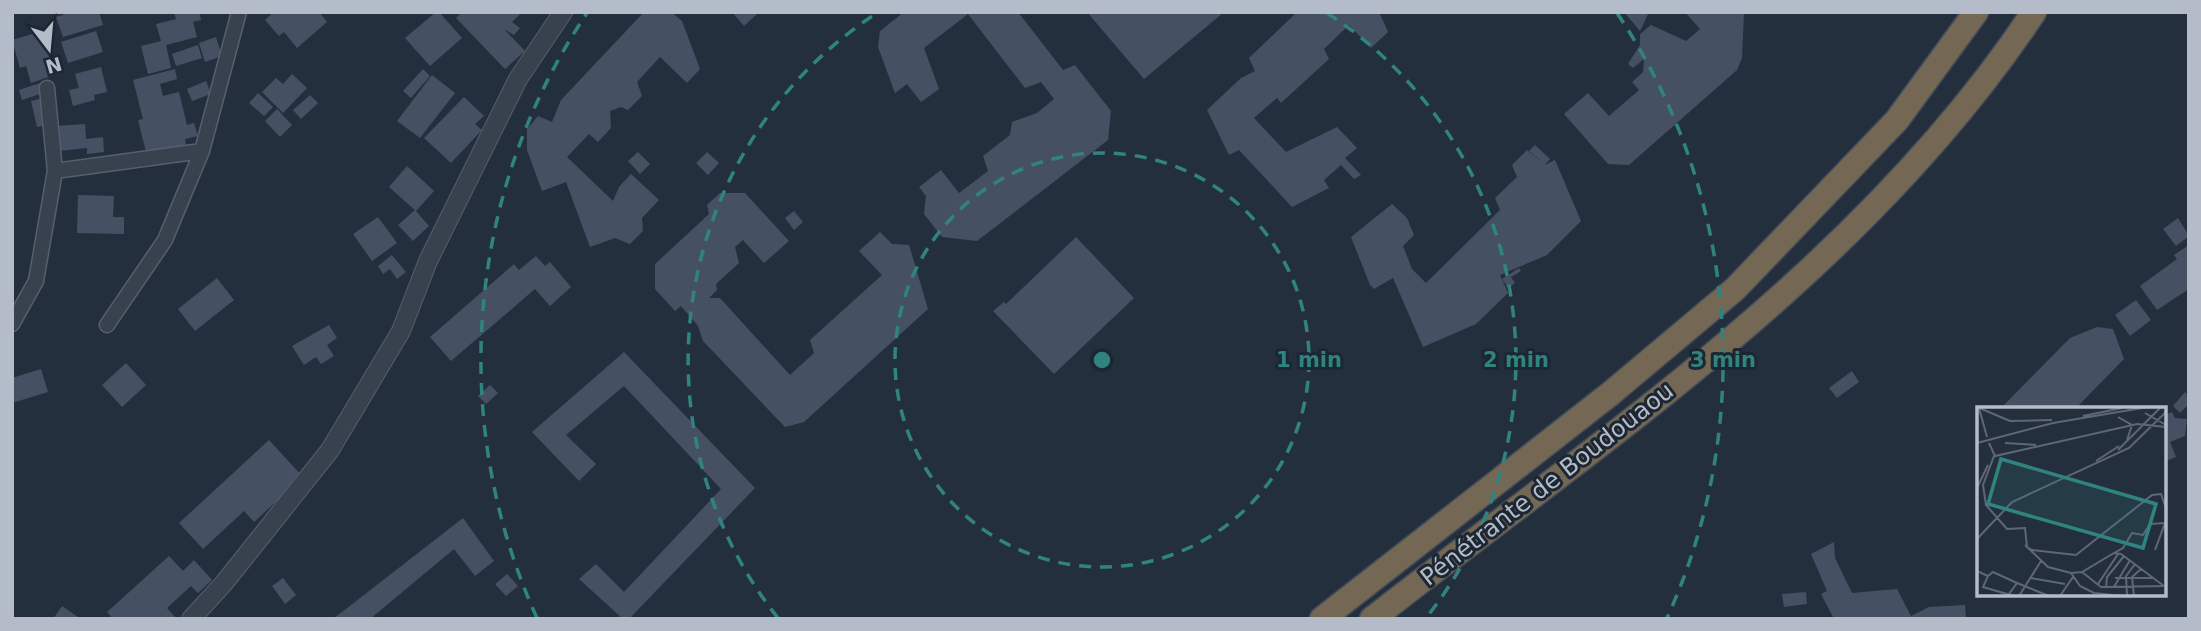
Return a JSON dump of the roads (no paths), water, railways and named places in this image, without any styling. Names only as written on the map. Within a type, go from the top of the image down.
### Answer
[{"type":"highway","name":"Pénétrante de Boudouaou","points":[[1322,619],[1611,394],[1735,289],[1897,120],[1976,12]]},
{"type":"highway","name":"Pénétrante de Boudouaou","points":[[1372,619],[1633,421],[1758,317],[1845,239],[1932,144],[2034,12]]},
{"type":"street","points":[[107,325],[165,240],[202,151],[239,12]]},
{"type":"street","points":[[191,619],[224,583],[330,450],[401,331],[428,261],[518,79],[563,12]]},
{"type":"street","points":[[12,324],[36,281],[55,171],[47,88]]},
{"type":"street","points":[[55,171],[202,151]]}]
